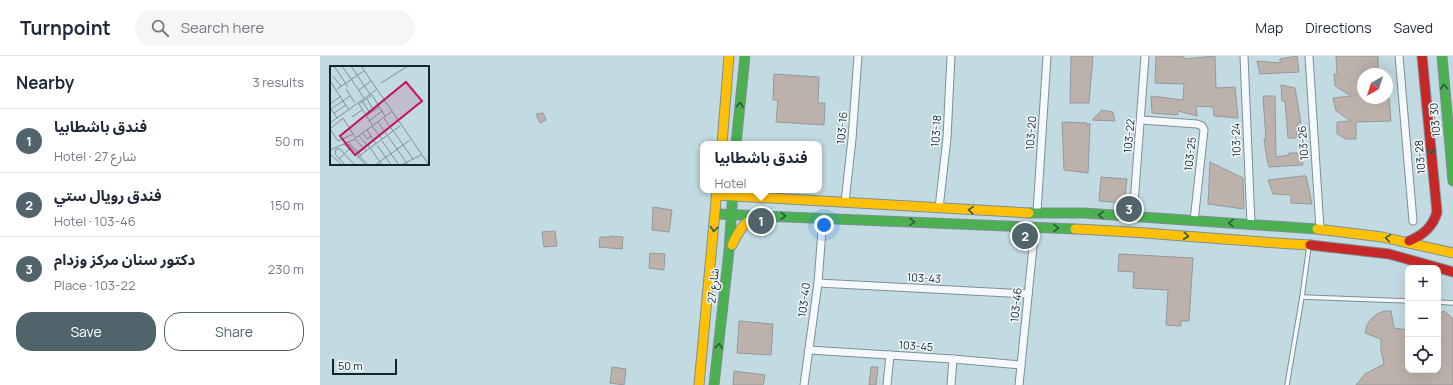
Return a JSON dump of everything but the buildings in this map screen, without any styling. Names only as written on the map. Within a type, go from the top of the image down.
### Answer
[{"type":"main road","points":[[722,141],[730,56]]},
{"type":"main road","points":[[736,141],[745,56]]},
{"type":"main road","name":"103-28","points":[[1408,241],[1427,232],[1434,222],[1437,212],[1422,56]]},
{"type":"main road","name":"103-30","points":[[1442,56],[1453,182]]},
{"type":"main road","points":[[717,193],[733,193],[762,198],[1019,213],[1037,212],[1133,217],[1320,229],[1408,241],[1453,254]]},
{"type":"main road","name":"شارع 27","points":[[700,385],[717,193]]},
{"type":"main road","name":"شارع 27","points":[[714,385],[729,251],[733,193]]},
{"type":"main road","points":[[754,193],[762,198]]},
{"type":"main road","points":[[716,214],[823,217],[1035,228],[1134,231],[1248,242],[1309,245],[1389,254],[1453,272]]},
{"type":"main road","points":[[729,251],[742,224],[748,219],[758,216]]},
{"type":"street","name":"103-16","points":[[845,202],[852,139],[858,56]]},
{"type":"street","name":"103-18","points":[[939,208],[947,138],[951,56]]},
{"type":"street","name":"103-20","points":[[1037,212],[1047,56]]},
{"type":"street","name":"103-22","points":[[1133,217],[1145,56]]},
{"type":"street","name":"103-24","points":[[1244,56],[1251,224]]},
{"type":"street","name":"103-26","points":[[1309,56],[1320,229]]},
{"type":"street","name":"103-28","points":[[1399,56],[1413,221]]},
{"type":"street","name":"103-25","points":[[1141,120],[1197,124],[1202,126],[1204,130],[1194,221]]},
{"type":"street","name":"103-40","points":[[804,385],[818,283],[823,217]]},
{"type":"street","name":"103-46","points":[[1019,385],[1035,228]]},
{"type":"street","name":"103-43","points":[[818,283],[1028,294]]},
{"type":"street","name":"103-45","points":[[809,350],[1021,365]]},
{"type":"street","points":[[887,385],[890,355]]},
{"type":"street","points":[[951,385],[953,359]]},
{"type":"lane","points":[[1287,385],[1309,245]]},
{"type":"lane","points":[[1302,297],[1405,301]]},
{"type":"lane","points":[[1441,302],[1453,304]]},
{"type":"traffic: fast","points":[[736,141],[745,56]]},
{"type":"traffic: fast","points":[[1442,56],[1453,181]]},
{"type":"traffic: fast","points":[[714,385],[729,251],[733,193]]},
{"type":"traffic: fast","points":[[1029,213],[1084,213],[1317,229]]},
{"type":"traffic: fast","points":[[716,214],[1075,229]]},
{"type":"traffic: slow","points":[[722,141],[729,56]]},
{"type":"traffic: slow","points":[[699,385],[717,193]]},
{"type":"traffic: slow","points":[[754,193],[762,198]]},
{"type":"traffic: slow","points":[[717,195],[1029,213]]},
{"type":"traffic: slow","points":[[732,245],[739,231],[745,224],[758,216]]},
{"type":"traffic: slow","points":[[1075,229],[1310,245]]},
{"type":"traffic: slow","points":[[1317,229],[1382,237],[1453,253]]},
{"type":"traffic: jam","points":[[1409,241],[1427,230],[1433,222],[1437,212],[1422,56]]},
{"type":"traffic: jam","points":[[1310,245],[1389,254],[1453,272]]},
{"type":"place","name":"دكتور سنان مركز وزدام","points":[[1129,209]]},
{"type":"place","name":"فندق باشطابيا","points":[[761,221]]},
{"type":"place","name":"فندق رويال ستي","points":[[1025,236]]}]
